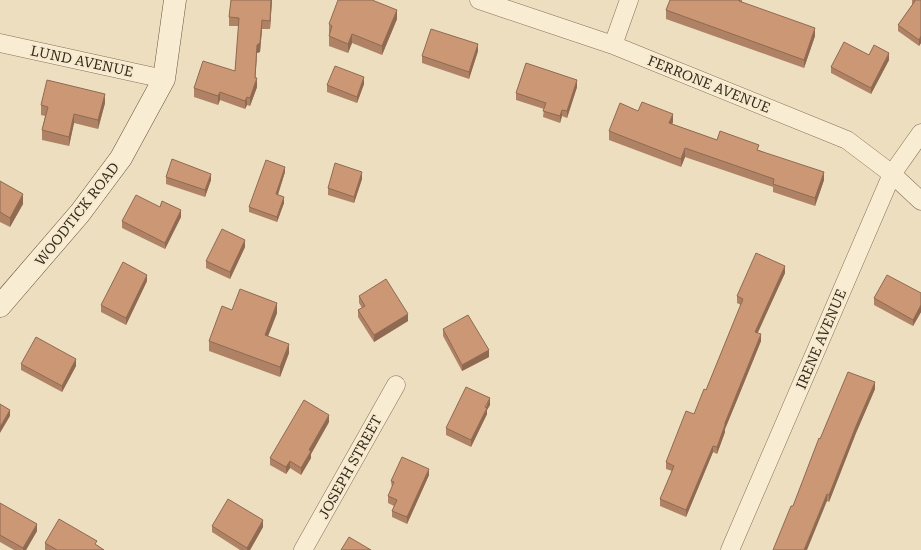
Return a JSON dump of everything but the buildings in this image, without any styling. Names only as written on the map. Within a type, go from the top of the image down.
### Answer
[{"type":"main road","name":"WOODTICK ROAD","points":[[0,306],[80,213],[121,158],[164,79],[175,0]]},
{"type":"street","name":"FERRONE AVENUE","points":[[479,0],[613,45],[847,140],[892,174],[921,201]]},
{"type":"street","points":[[613,45],[629,0]]},
{"type":"street","name":"LUND AVENUE","points":[[0,43],[164,79]]},
{"type":"street","name":"IRENE AVENUE","points":[[730,550],[892,174],[921,133]]},
{"type":"street","name":"JOSEPH STREET","points":[[304,550],[396,385]]}]
